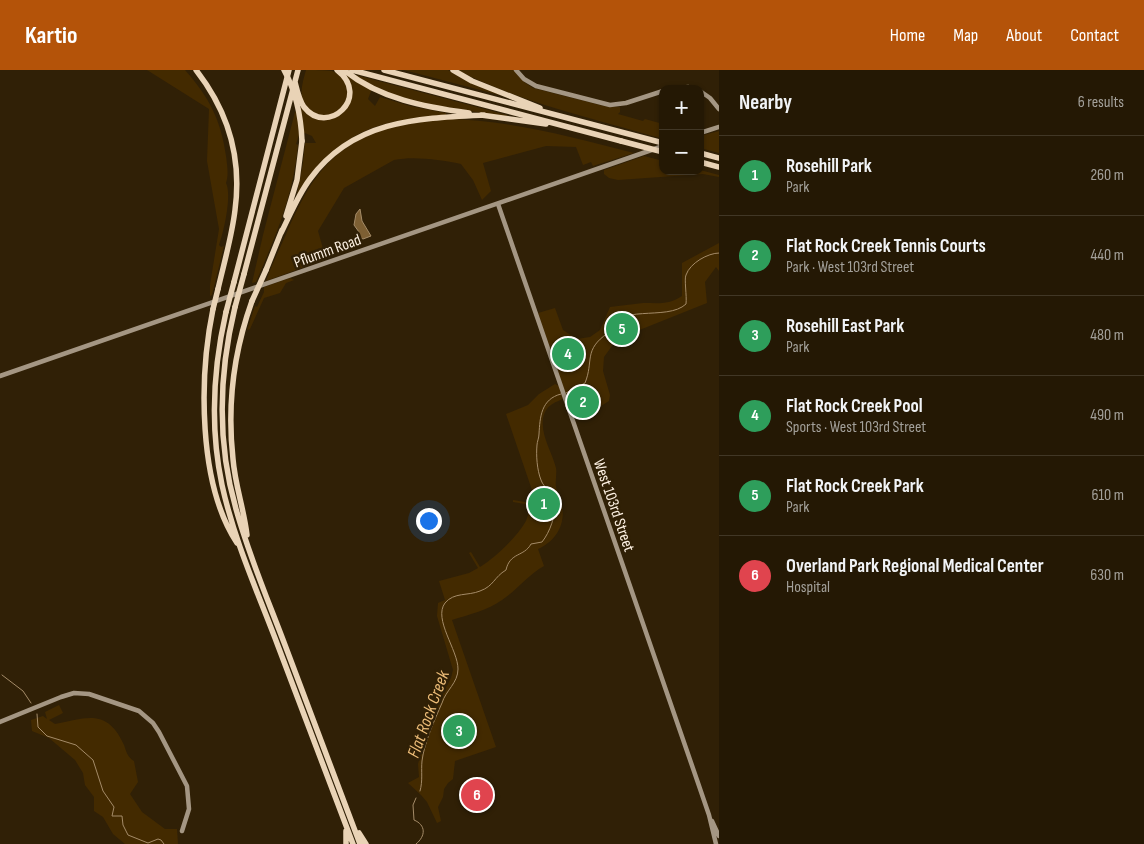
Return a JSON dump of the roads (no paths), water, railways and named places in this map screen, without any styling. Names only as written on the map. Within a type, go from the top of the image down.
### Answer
[{"type":"highway","points":[[196,70],[212,92],[224,115],[230,130],[236,168],[237,190],[234,218],[209,327],[204,409],[212,478],[220,509],[233,537],[245,550]]},
{"type":"highway","points":[[281,233],[297,180],[302,141],[297,100],[284,70]]},
{"type":"highway","points":[[289,70],[226,312],[218,352],[215,383],[216,445],[228,507],[360,844]]},
{"type":"highway","points":[[295,82],[301,100],[308,112],[319,117],[330,117],[343,110],[350,96],[347,81],[336,70]]},
{"type":"highway","points":[[344,70],[360,81],[384,93],[425,106],[570,128]]},
{"type":"highway","points":[[352,70],[659,151]]},
{"type":"highway","points":[[384,70],[659,144]]},
{"type":"highway","points":[[453,70],[476,83],[561,117]]},
{"type":"highway","points":[[298,71],[236,307],[224,367],[223,425],[226,460],[245,550],[353,844]]},
{"type":"highway","points":[[245,550],[233,459],[231,408],[238,350],[252,301],[281,233],[302,192],[316,172],[335,152],[355,139],[376,129],[429,118],[484,115]]},
{"type":"highway","points":[[704,154],[719,158]]},
{"type":"highway","points":[[704,163],[719,167]]},
{"type":"highway","points":[[352,822],[366,844]]},
{"type":"highway","points":[[345,824],[346,844]]},
{"type":"main road","points":[[516,70],[524,79],[536,86],[610,105],[626,103],[659,92]]},
{"type":"main road","points":[[704,94],[710,98],[719,110]]},
{"type":"main road","points":[[704,132],[719,127]]},
{"type":"main road","name":"Pflumm Road","points":[[0,376],[659,146]]},
{"type":"main road","name":"West 103rd Street","points":[[498,204],[709,815],[716,844]]},
{"type":"main road","points":[[0,722],[61,696],[74,693],[89,694],[139,711],[153,723],[159,732],[187,786],[189,809],[182,831]]},
{"type":"main road","name":"West 103rd Street","points":[[709,815],[719,836]]},
{"type":"waterway","name":"Flat Rock Creek","points":[[566,393],[585,383],[592,350],[600,339],[608,333],[613,324],[620,318],[631,315],[667,312],[686,304],[685,277],[691,266],[710,255],[719,253]]},
{"type":"waterway","name":"Flat Rock Creek","points":[[420,791],[422,761],[427,739],[444,698],[454,682],[458,669],[457,661],[444,626],[442,610],[445,603],[453,597],[488,587],[506,570],[514,557],[525,551],[531,544],[542,542],[548,533],[552,523],[555,502],[553,496],[542,483],[537,462],[537,444],[543,409],[549,400],[561,394]]},
{"type":"waterway","points":[[2,675],[23,691],[31,703]]},
{"type":"waterway","points":[[37,714],[38,727],[47,736],[76,745],[93,760],[103,791],[114,807],[112,816],[122,816],[123,825],[128,835],[148,843],[158,839],[164,844]]},
{"type":"waterway","name":"Flat Rock Creek","points":[[416,798],[413,805],[414,820],[423,828],[422,838],[416,844]]},
{"type":"place","name":"Flat Rock Creek Park","points":[[622,329]]},
{"type":"place","name":"Flat Rock Creek Pool","points":[[568,354]]},
{"type":"place","name":"Flat Rock Creek Tennis Courts","points":[[583,402]]},
{"type":"place","name":"Rosehill Park","points":[[544,504]]},
{"type":"place","name":"Rosehill East Park","points":[[459,731]]},
{"type":"place","name":"Overland Park Regional Medical Center","points":[[477,795]]}]
